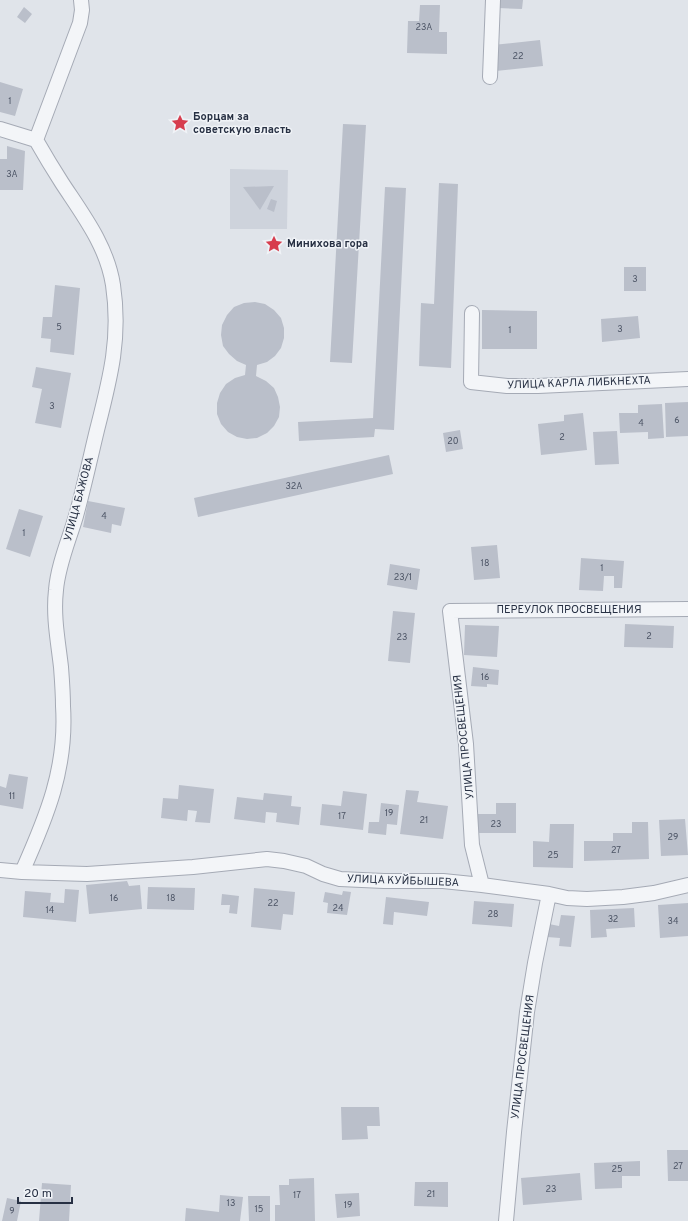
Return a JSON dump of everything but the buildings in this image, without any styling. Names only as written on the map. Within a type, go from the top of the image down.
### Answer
[{"type":"street","points":[[0,129],[36,140],[80,23],[82,10],[81,0]]},
{"type":"street","points":[[490,76],[493,0]]},
{"type":"street","name":"УЛИЦА БАЖОВА","points":[[22,872],[50,807],[62,756],[64,728],[61,668],[55,631],[56,590],[62,561],[86,482],[96,432],[106,396],[115,348],[113,285],[101,246],[93,228],[61,182],[36,140]]},
{"type":"street","name":"УЛИЦА КАРЛА ЛИБКНЕХТА","points":[[472,313],[471,382],[507,386],[538,386],[688,379]]},
{"type":"street","name":"ПЕРЕУЛОК ПРОСВЕЩЕНИЯ","points":[[450,611],[688,609]]},
{"type":"street","name":"УЛИЦА ПРОСВЕЩЕНИЯ","points":[[450,611],[466,744],[472,845],[482,885]]},
{"type":"street","name":"УЛИЦА КУЙБЫШЕВА","points":[[0,870],[88,874],[208,866],[267,859],[306,866],[323,874],[340,879],[444,881],[549,894],[567,898],[587,899],[623,897],[661,892],[688,885]]},
{"type":"street","name":"УЛИЦА ПРОСВЕЩЕНИЯ","points":[[506,1221],[527,1012],[549,894]]},
{"type":"shaded area","points":[[230,169],[288,170],[287,229],[230,229]]},
{"type":"place","name":"Борцам за советскую власть","points":[[180,123]]},
{"type":"place","name":"Минихова гора","points":[[274,244]]}]
